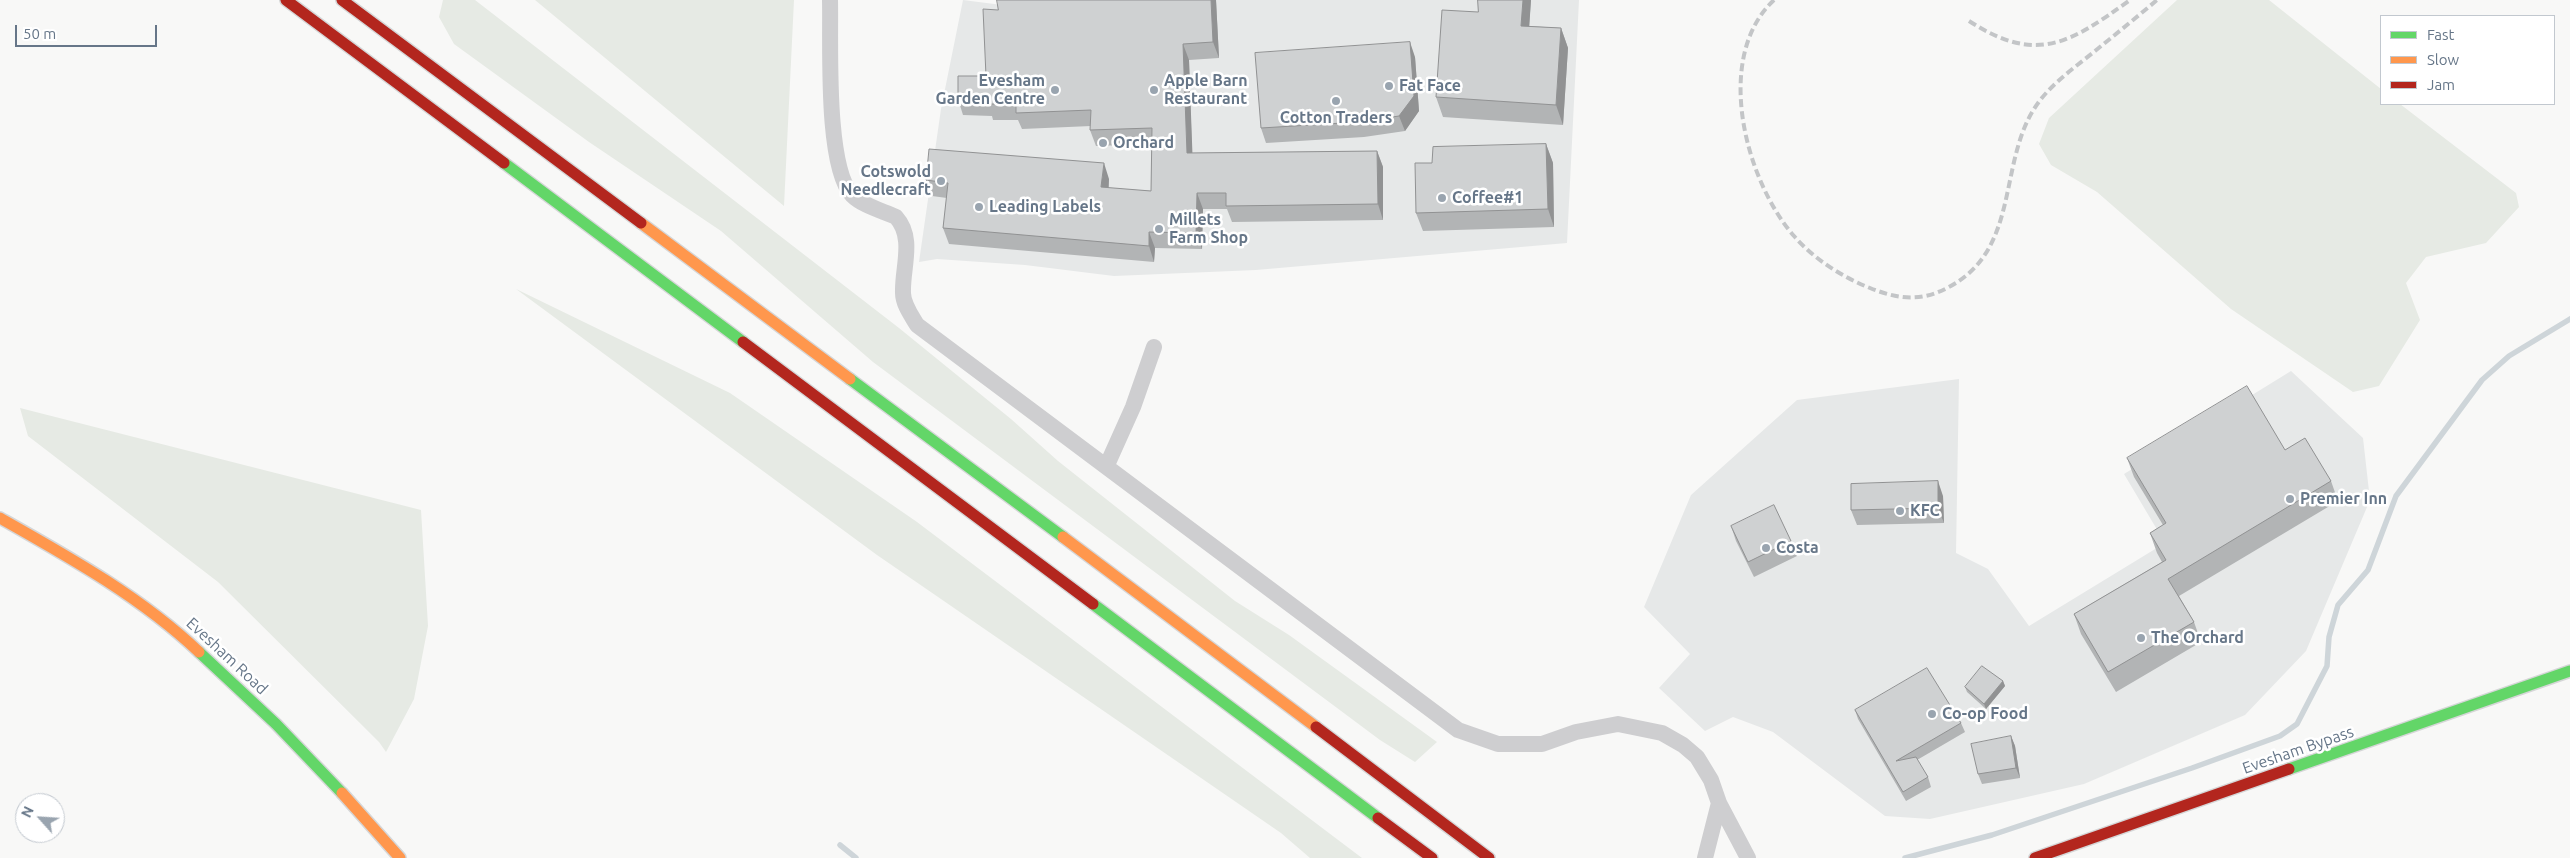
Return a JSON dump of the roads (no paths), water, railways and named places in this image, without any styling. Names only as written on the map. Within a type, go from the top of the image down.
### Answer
[{"type":"main road","points":[[286,0],[1432,858]]},
{"type":"main road","points":[[342,0],[1444,822],[1489,858]]},
{"type":"main road","name":"Evesham Road","points":[[0,518],[70,557],[176,630],[276,724],[346,797],[400,858]]},
{"type":"main road","name":"Evesham Bypass","points":[[2035,858],[2570,672]]},
{"type":"street","points":[[830,0],[836,151],[842,175],[854,196],[896,217],[902,223],[907,251],[903,294],[908,309],[917,325],[1107,465],[1458,730],[1498,744],[1542,744],[1576,732],[1618,724],[1662,733],[1683,745],[1697,757],[1711,780],[1719,803],[1748,858]]},
{"type":"street","points":[[1107,465],[1133,407],[1154,347]]},
{"type":"street","points":[[1705,858],[1719,803]]},
{"type":"waterway","points":[[1905,858],[1992,835],[2192,768],[2280,736],[2297,724],[2327,666],[2329,637],[2338,605],[2368,570],[2396,496],[2482,380],[2509,356],[2570,319]]},
{"type":"waterway","points":[[840,845],[856,858]]},
{"type":"railway","points":[[1774,0],[1755,24],[1745,53],[1741,85],[1743,118],[1750,152],[1762,184],[1777,212],[1794,236],[1819,260],[1839,273],[1870,288],[1899,297],[1918,297],[1937,292],[1947,288],[1970,272],[1986,252],[1997,230],[2015,156],[2023,132],[2040,100],[2062,78],[2157,0]]},
{"type":"railway","points":[[1969,21],[1993,34],[2014,42],[2034,45],[2052,43],[2071,37],[2089,28],[2130,0]]},
{"type":"place","name":"Fat Face","points":[[1389,86]]},
{"type":"place","name":"Evesham Garden Centre","points":[[1055,90]]},
{"type":"place","name":"Apple Barn Restaurant","points":[[1154,90]]},
{"type":"place","name":"Cotton Traders","points":[[1336,101]]},
{"type":"place","name":"Orchard","points":[[1103,143]]},
{"type":"place","name":"Cotswold Needlecraft","points":[[941,181]]},
{"type":"place","name":"Coffee#1","points":[[1442,198]]},
{"type":"place","name":"Leading Labels","points":[[979,207]]},
{"type":"place","name":"Millets Farm Shop","points":[[1159,229]]},
{"type":"place","name":"Premier Inn","points":[[2290,499]]},
{"type":"place","name":"KFC","points":[[1900,511]]},
{"type":"place","name":"Costa","points":[[1766,548]]},
{"type":"place","name":"The Orchard","points":[[2141,638]]},
{"type":"place","name":"Co-op Food","points":[[1932,714]]}]
